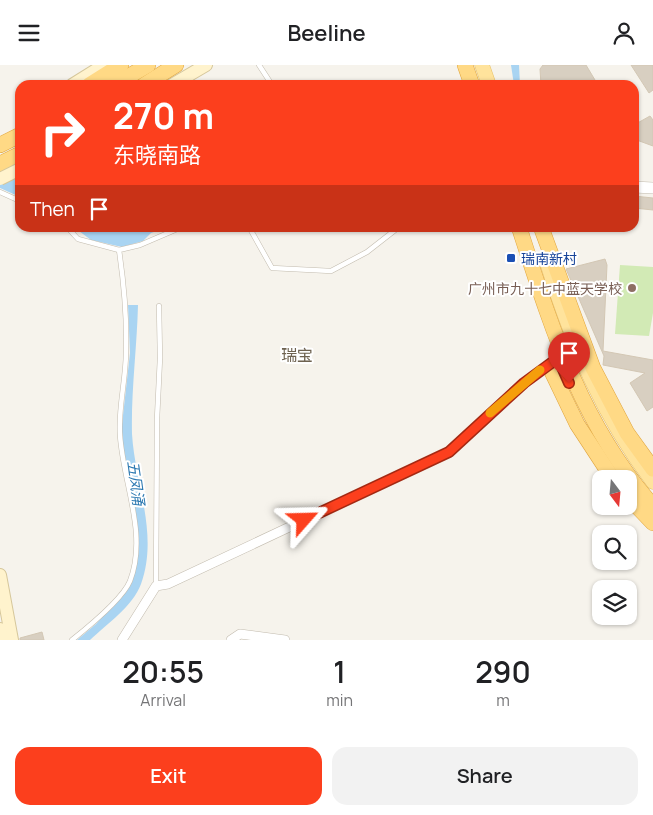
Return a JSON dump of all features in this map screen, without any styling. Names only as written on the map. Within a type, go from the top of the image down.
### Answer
[{"type":"highway","points":[[97,80],[121,65]]},
{"type":"highway","points":[[122,80],[148,65]]},
{"type":"highway","points":[[152,80],[176,65]]},
{"type":"highway","points":[[465,65],[470,80]]},
{"type":"highway","points":[[476,65],[480,80]]},
{"type":"highway","points":[[0,164],[15,163]]},
{"type":"highway","points":[[521,232],[556,339],[574,384],[608,446],[653,506]]},
{"type":"highway","points":[[531,232],[565,337],[584,382],[612,433],[653,491]]},
{"type":"highway","points":[[543,232],[586,354],[627,433],[653,469]]},
{"type":"highway","points":[[555,365],[582,433],[607,470]]},
{"type":"highway","points":[[638,507],[653,523]]},
{"type":"main road","points":[[80,80],[104,65]]},
{"type":"main road","points":[[180,80],[206,65]]},
{"type":"main road","points":[[459,65],[464,80]]},
{"type":"main road","points":[[482,65],[487,80]]},
{"type":"main road","points":[[0,179],[15,166]]},
{"type":"main road","points":[[515,232],[555,365],[618,470]]},
{"type":"main road","points":[[538,232],[586,372],[622,438],[653,482]]},
{"type":"main road","points":[[638,496],[653,513]]},
{"type":"main road","points":[[0,575],[12,640]]},
{"type":"main road","points":[[0,629],[2,640]]},
{"type":"street","points":[[639,187],[653,188]]},
{"type":"street","points":[[122,640],[156,586],[168,584],[449,452],[524,383],[555,365]]},
{"type":"street","points":[[231,640],[240,634],[286,640]]},
{"type":"lane","points":[[259,65],[269,80]]},
{"type":"lane","points":[[0,169],[15,164]]},
{"type":"lane","points":[[0,192],[15,199]]},
{"type":"lane","points":[[72,232],[78,239],[119,250],[140,245],[170,232]]},
{"type":"lane","points":[[253,232],[272,269],[330,271],[367,252],[393,232]]},
{"type":"lane","points":[[72,640],[100,616],[122,592],[129,583],[134,565],[134,511],[123,462],[119,433],[126,353],[126,304],[119,250]]},
{"type":"lane","points":[[156,586],[157,419],[160,358],[159,306]]},
{"type":"green space","points":[[620,265],[653,267],[653,313],[649,336],[615,334]]},
{"type":"water","points":[[511,65],[519,65],[520,80],[513,80]]},
{"type":"water","points":[[0,172],[15,179],[15,195],[0,188]]},
{"type":"water","points":[[80,232],[154,232],[143,241],[122,247],[91,240]]},
{"type":"water","name":"五凤涌","points":[[128,305],[138,305],[132,434],[147,528],[148,547],[146,565],[141,584],[126,607],[90,640],[77,640],[96,624],[131,584],[136,565],[135,511],[124,462],[121,433],[130,353]]},
{"type":"building","points":[[543,65],[586,65],[595,80],[541,80],[540,69]]},
{"type":"building","points":[[631,65],[653,65],[653,90],[649,93]]},
{"type":"building","points":[[650,116],[653,120],[653,146],[639,141],[639,122]]},
{"type":"building","points":[[639,197],[653,198],[653,210],[639,209]]},
{"type":"building","points":[[605,259],[607,265],[603,351],[653,360],[653,407],[647,411],[630,383],[645,373],[603,365],[604,356],[566,269]]},
{"type":"building","points":[[42,632],[44,640],[20,640],[20,638]]},
{"type":"slow traffic","points":[[490,413],[540,370]]},
{"type":"place","name":"瑞南新村","points":[[511,258]]},
{"type":"place","name":"广州市九十七中蓝天学校","points":[[632,288]]},
{"type":"district","name":"瑞宝","points":[[297,355]]},
{"type":"route","points":[[304,520],[449,452],[524,383],[558,358],[569,383]]}]
